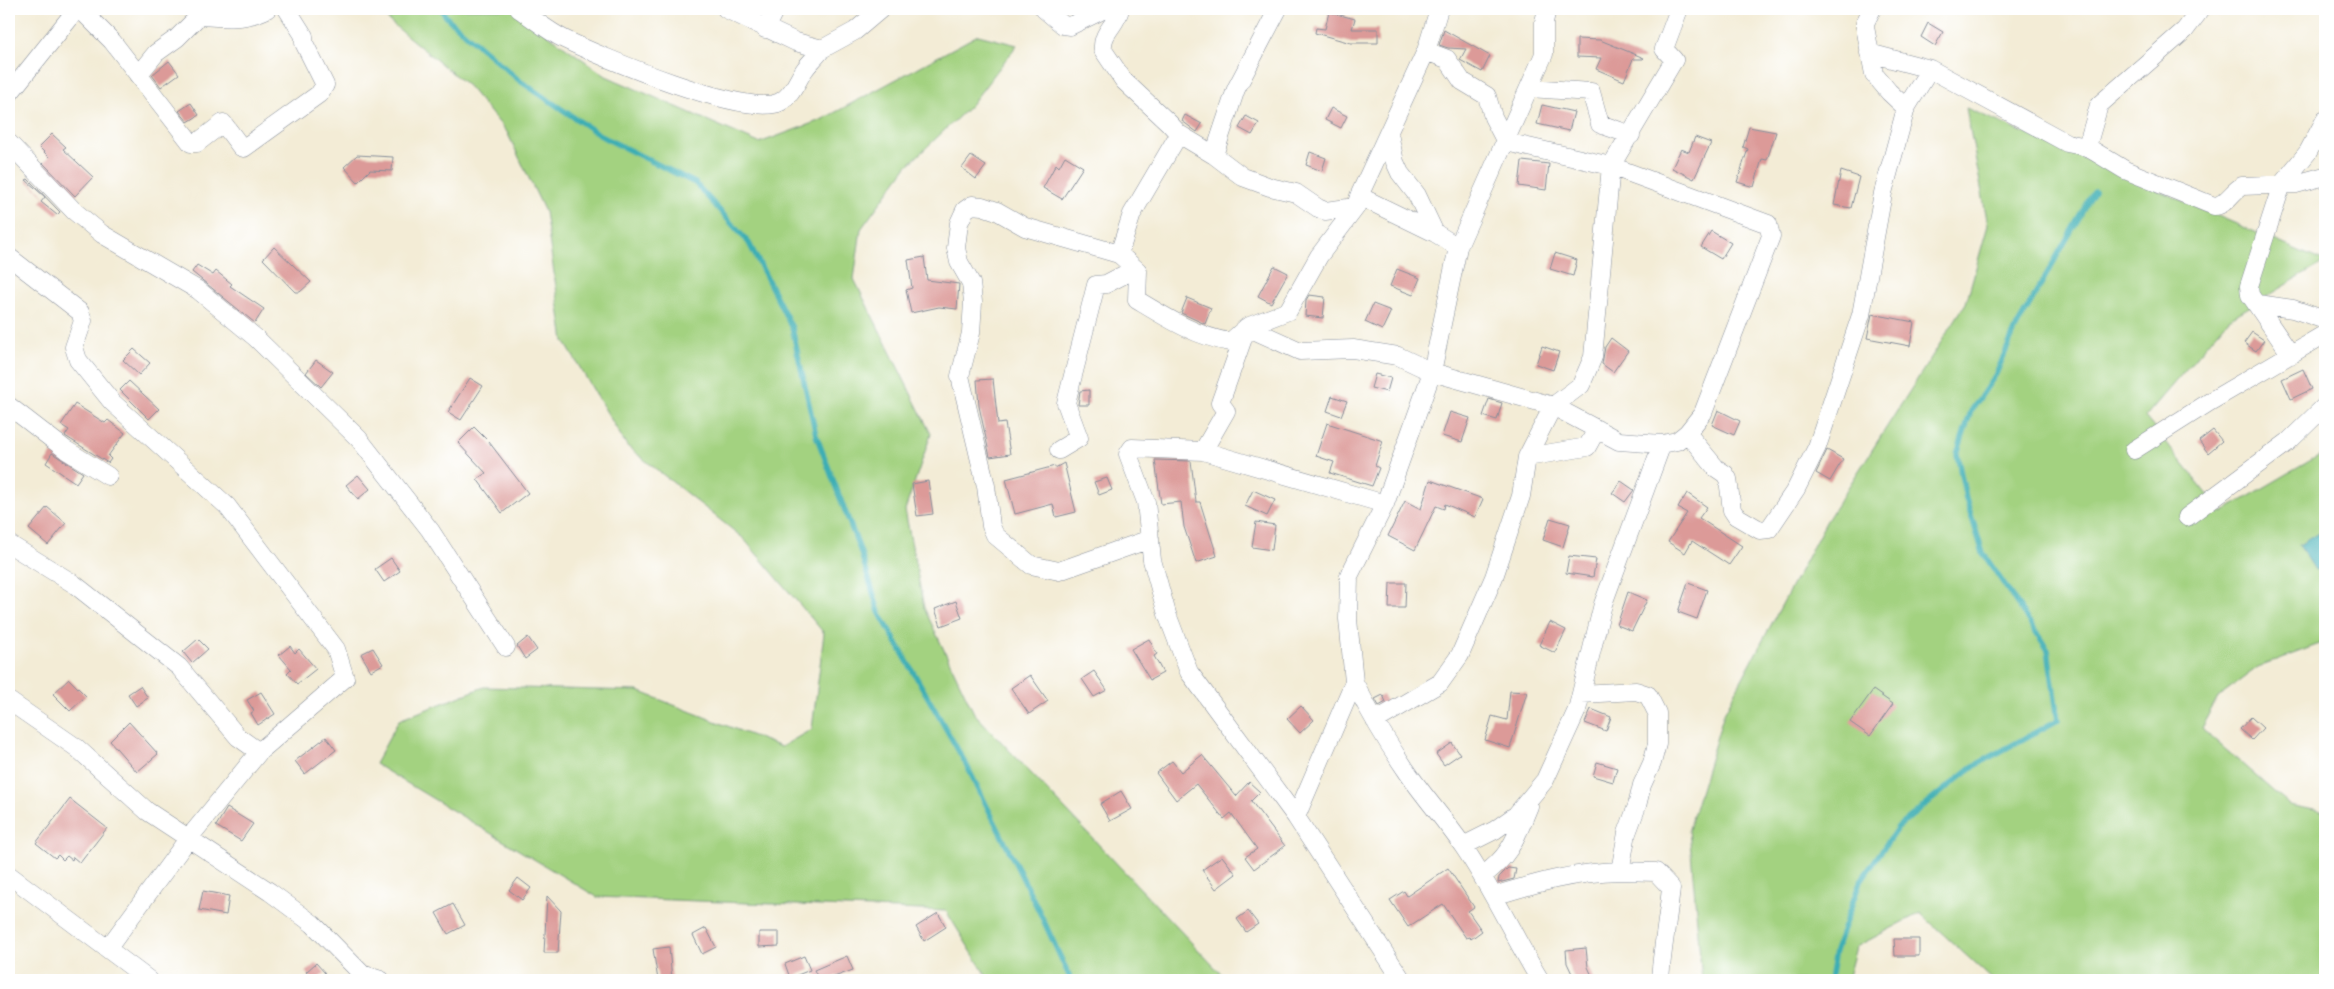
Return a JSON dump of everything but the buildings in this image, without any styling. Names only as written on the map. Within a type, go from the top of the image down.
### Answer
[{"type":"street","points":[[9,94],[78,9],[112,41],[191,143],[197,142],[223,124],[241,147],[247,146],[319,94],[324,85],[304,43],[304,36],[287,9]]},
{"type":"street","points":[[138,75],[156,53],[177,38],[199,16],[234,18],[254,16],[267,9]]},
{"type":"street","points":[[520,9],[561,38],[596,53],[709,96],[764,106],[780,103],[790,94],[804,70],[822,49],[855,31],[881,9]]},
{"type":"street","points":[[726,9],[796,42],[822,49]]},
{"type":"street","points":[[765,29],[776,9]]},
{"type":"street","points":[[1044,9],[1063,25],[1070,26],[1105,9]]},
{"type":"street","points":[[1120,9],[1119,14],[1105,35],[1102,50],[1124,81],[1169,122],[1178,134],[1214,155],[1244,177],[1270,187],[1296,193],[1318,208],[1335,211],[1358,201],[1435,233],[1458,247]]},
{"type":"street","points":[[1214,155],[1236,89],[1278,9]]},
{"type":"street","points":[[1540,980],[1515,938],[1494,896],[1463,846],[1408,774],[1374,721],[1354,682],[1348,619],[1349,576],[1385,504],[1432,372],[1458,247],[1544,54],[1544,22],[1547,9]]},
{"type":"street","points":[[1374,721],[1440,683],[1460,655],[1494,577],[1522,496],[1528,457],[1554,406],[1581,385],[1593,357],[1611,166],[1674,60],[1664,49],[1679,9]]},
{"type":"street","points":[[1872,9],[1865,23],[1869,53],[1877,78],[1906,108]]},
{"type":"street","points":[[2087,147],[2099,105],[2186,30],[2200,9]]},
{"type":"street","points":[[1150,539],[1059,571],[1031,565],[995,535],[991,526],[986,486],[960,376],[971,333],[973,302],[971,283],[959,262],[956,248],[959,223],[965,210],[972,206],[982,206],[997,211],[1025,227],[1119,254],[1138,271],[1137,300],[1176,324],[1209,338],[1230,342],[1247,327],[1288,311],[1320,256],[1358,201],[1389,134],[1396,113],[1426,51],[1434,10]]},
{"type":"street","points":[[1426,51],[1447,59],[1462,81],[1487,96],[1493,117],[1506,142],[1611,166],[1764,221],[1771,229],[1771,236],[1703,413],[1687,433],[1677,441],[1662,444],[1619,441],[1528,457]]},
{"type":"street","points":[[1869,53],[1930,69],[2067,143],[2087,147],[2125,170],[2214,206],[2223,204],[2237,188],[2242,186],[2296,184],[2325,176]]},
{"type":"street","points":[[1687,433],[1716,468],[1725,474],[1728,479],[1732,510],[1736,516],[1760,530],[1769,529],[1796,489],[1816,447],[1861,315],[1883,193],[1906,108],[1930,69]]},
{"type":"street","points":[[1529,88],[1591,92],[1600,124],[1631,135]]},
{"type":"street","points":[[2291,355],[2258,304],[2250,295],[2249,286],[2282,184],[2308,152],[2325,120]]},
{"type":"street","points":[[1119,254],[1132,214],[1178,134]]},
{"type":"street","points":[[1389,134],[1395,162],[1400,173],[1426,210],[1435,233]]},
{"type":"street","points":[[9,143],[74,210],[102,234],[198,290],[256,338],[359,439],[430,530],[506,647]]},
{"type":"street","points":[[9,257],[80,312],[83,321],[74,347],[78,360],[112,402],[227,506],[336,649],[345,678],[259,752],[188,839],[108,948]]},
{"type":"street","points":[[1060,450],[1079,438],[1066,402],[1069,384],[1096,285],[1106,284],[1136,269]]},
{"type":"street","points":[[2134,450],[2211,401],[2291,355],[2325,323],[2293,309],[2258,304]]},
{"type":"street","points":[[1247,327],[1300,351],[1353,348],[1398,356],[1432,372],[1554,406],[1619,441]]},
{"type":"street","points":[[1203,451],[1226,411],[1220,403],[1247,327]]},
{"type":"street","points":[[9,406],[66,450],[108,476]]},
{"type":"street","points":[[2187,517],[2288,442],[2325,406]]},
{"type":"street","points":[[1587,447],[1597,429]]},
{"type":"street","points":[[1463,846],[1509,820],[1534,795],[1545,780],[1557,756],[1577,710],[1603,604],[1662,444]]},
{"type":"street","points":[[1385,504],[1203,451],[1130,449],[1128,454],[1146,502],[1152,560],[1167,614],[1189,672],[1296,817],[1402,980]]},
{"type":"street","points":[[9,544],[74,584],[179,667],[238,737],[259,752]]},
{"type":"street","points":[[1296,817],[1354,682]]},
{"type":"street","points":[[1581,694],[1636,691],[1648,695],[1657,714],[1657,744],[1627,833],[1620,871]]},
{"type":"street","points":[[9,701],[77,748],[147,811],[270,892],[314,924],[362,974],[381,980]]},
{"type":"street","points":[[1482,876],[1500,864],[1514,843],[1534,795]]},
{"type":"street","points":[[1494,896],[1552,879],[1587,872],[1656,872],[1671,888],[1669,916],[1662,950],[1660,980]]},
{"type":"street","points":[[9,875],[149,980]]},
{"type":"green space","points":[[381,9],[512,9],[606,76],[759,143],[821,120],[978,35],[1017,45],[970,106],[907,166],[861,229],[854,279],[931,434],[905,510],[924,608],[974,713],[1227,980],[989,980],[946,911],[597,897],[375,764],[399,720],[484,687],[638,691],[781,747],[812,729],[824,633],[743,538],[627,446],[564,341],[545,212],[507,132],[468,86],[389,21]]},
{"type":"green space","points":[[1966,108],[2325,262],[2229,319],[2145,417],[2222,512],[2325,452],[2325,642],[2258,667],[2218,697],[2201,728],[2289,805],[2325,812],[2325,980],[1993,980],[1920,913],[1856,947],[1847,980],[1702,980],[1689,829],[1724,713],[1826,522],[1966,303],[1988,225]]},
{"type":"water","points":[[2325,529],[2325,568],[2315,570],[2299,545]]},
{"type":"waterway","points":[[441,9],[447,18],[520,81],[603,137],[695,183],[749,243],[792,328],[816,435],[860,550],[879,612],[966,764],[1071,980]]},
{"type":"waterway","points":[[1830,980],[1835,951],[1860,882],[1898,827],[1972,767],[2058,720],[2048,650],[1983,553],[1966,499],[1957,454],[1971,411],[1996,374],[2015,330],[2094,191]]}]
